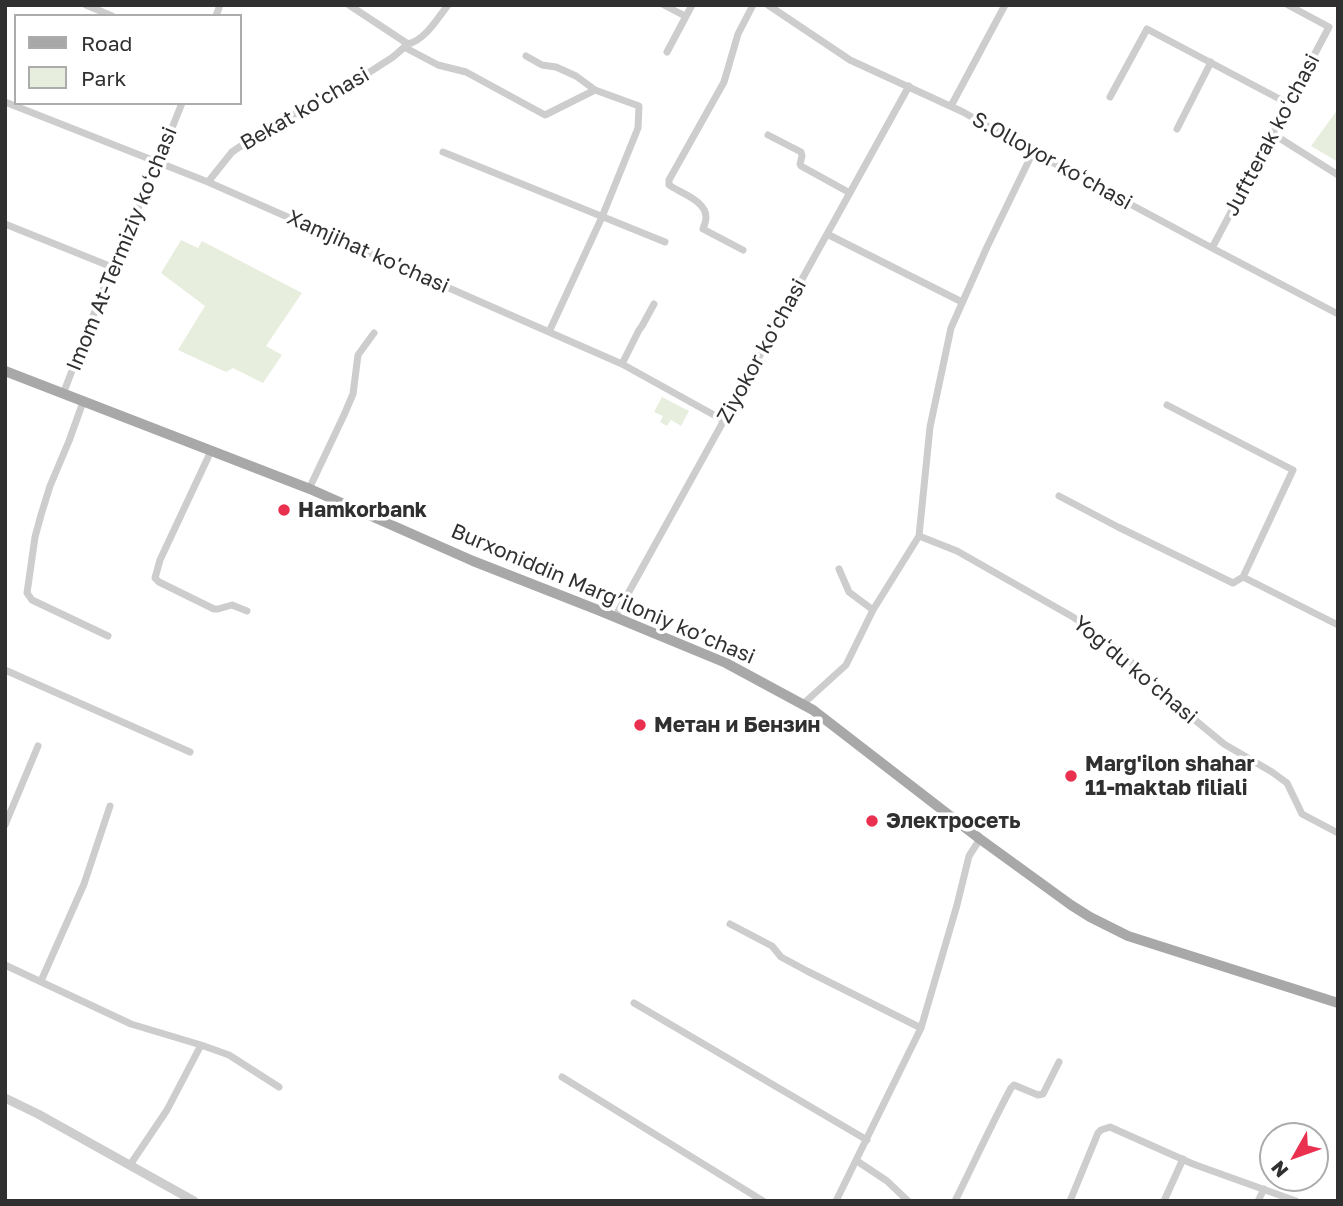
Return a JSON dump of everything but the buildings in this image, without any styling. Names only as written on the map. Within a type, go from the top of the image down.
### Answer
[{"type":"main road","name":"Burxoniddin Marg’iloniy ko’chasi","points":[[5,372],[309,489],[473,561],[726,663],[813,710],[980,839],[1071,905],[1128,936],[1338,1003]]},
{"type":"street","points":[[86,5],[107,14]]},
{"type":"street","points":[[349,5],[438,65],[466,72],[545,115],[595,90]]},
{"type":"street","points":[[406,45],[412,44],[425,33],[448,5]]},
{"type":"street","points":[[664,5],[685,16]]},
{"type":"street","points":[[667,52],[692,5]]},
{"type":"street","points":[[743,250],[703,229],[706,217],[704,210],[697,201],[669,185],[669,180],[724,82],[738,34],[753,5]]},
{"type":"street","name":"S.Olloyor koʻchasi","points":[[768,5],[850,60],[951,106],[1338,314]]},
{"type":"street","points":[[951,106],[1005,5]]},
{"type":"street","name":"Juftterak koʻchasi","points":[[1212,248],[1329,27],[1288,5]]},
{"type":"street","points":[[1110,97],[1147,29],[1289,104]]},
{"type":"street","name":"Bekat ko'chasi","points":[[208,182],[232,152],[266,129],[348,86],[393,57],[406,45]]},
{"type":"street","points":[[526,56],[542,65],[556,67],[576,76],[595,90],[639,106],[638,128],[602,217],[550,332]]},
{"type":"street","points":[[1177,129],[1211,62]]},
{"type":"street","name":"Ziyokor ko'chasi","points":[[615,617],[909,86]]},
{"type":"street","name":"Xamjihat ko'chasi","points":[[5,103],[208,182],[550,332],[622,364],[723,421]]},
{"type":"street","name":"Imom At-Termiziy koʻchasi","points":[[63,394],[112,267],[159,163],[181,105]]},
{"type":"street","points":[[1273,134],[1338,175]]},
{"type":"street","points":[[768,135],[801,152],[801,166],[850,193]]},
{"type":"street","points":[[443,152],[665,242]]},
{"type":"street","points":[[803,704],[846,665],[873,610],[919,536],[930,427],[951,328],[1033,152]]},
{"type":"street","points":[[5,224],[112,267]]},
{"type":"street","points":[[827,234],[962,302]]},
{"type":"street","points":[[622,364],[654,304]]},
{"type":"street","points":[[309,489],[353,394],[358,355],[374,333]]},
{"type":"street","points":[[83,402],[41,515],[27,593],[32,600],[107,636]]},
{"type":"street","points":[[1059,496],[1233,583],[1243,577],[1293,470],[1167,405]]},
{"type":"street","points":[[211,450],[160,560],[155,578],[214,609],[232,604],[247,611]]},
{"type":"street","name":"Yogʻdu koʻchasi","points":[[919,536],[957,551],[1073,617],[1116,648],[1178,706],[1224,744],[1287,783],[1301,814],[1338,833]]},
{"type":"street","points":[[839,569],[849,592],[873,610]]},
{"type":"street","points":[[1243,577],[1338,625]]},
{"type":"street","points":[[5,670],[190,752]]},
{"type":"street","points":[[5,825],[38,746]]},
{"type":"street","points":[[41,981],[84,884],[110,806]]},
{"type":"street","points":[[836,1201],[921,1028],[969,856],[980,839]]},
{"type":"street","points":[[730,924],[772,946],[782,957],[807,971],[921,1028]]},
{"type":"street","points":[[5,965],[131,1024],[229,1055],[279,1087]]},
{"type":"street","points":[[634,1003],[867,1140]]},
{"type":"street","points":[[130,1165],[167,1110],[201,1045]]},
{"type":"street","points":[[955,1201],[1012,1086],[1038,1096],[1043,1094],[1059,1062]]},
{"type":"street","points":[[562,1077],[763,1201]]},
{"type":"street","points":[[5,1098],[194,1201]]},
{"type":"street","points":[[1070,1201],[1098,1133],[1105,1128],[1115,1129],[1183,1159],[1259,1187]]},
{"type":"street","points":[[1164,1201],[1183,1159]]},
{"type":"street","points":[[857,1161],[887,1181],[908,1201]]},
{"type":"street","points":[[1272,1192],[1296,1201]]},
{"type":"green space","points":[[1338,109],[1338,162],[1311,146]]},
{"type":"green space","points":[[181,240],[198,248],[202,241],[302,293],[266,346],[282,355],[263,383],[233,368],[226,372],[178,350],[205,306],[161,273]]},
{"type":"green space","points":[[662,397],[689,411],[681,426],[671,420],[667,426],[660,422],[663,416],[654,412]]},
{"type":"place","name":"Hamkorbank","points":[[284,510]]},
{"type":"place","name":"Метан и Бензин","points":[[640,725]]},
{"type":"place","name":"Marg'ilon shahar 11-maktab filiali","points":[[1071,776]]},
{"type":"place","name":"Электросеть","points":[[872,821]]}]
